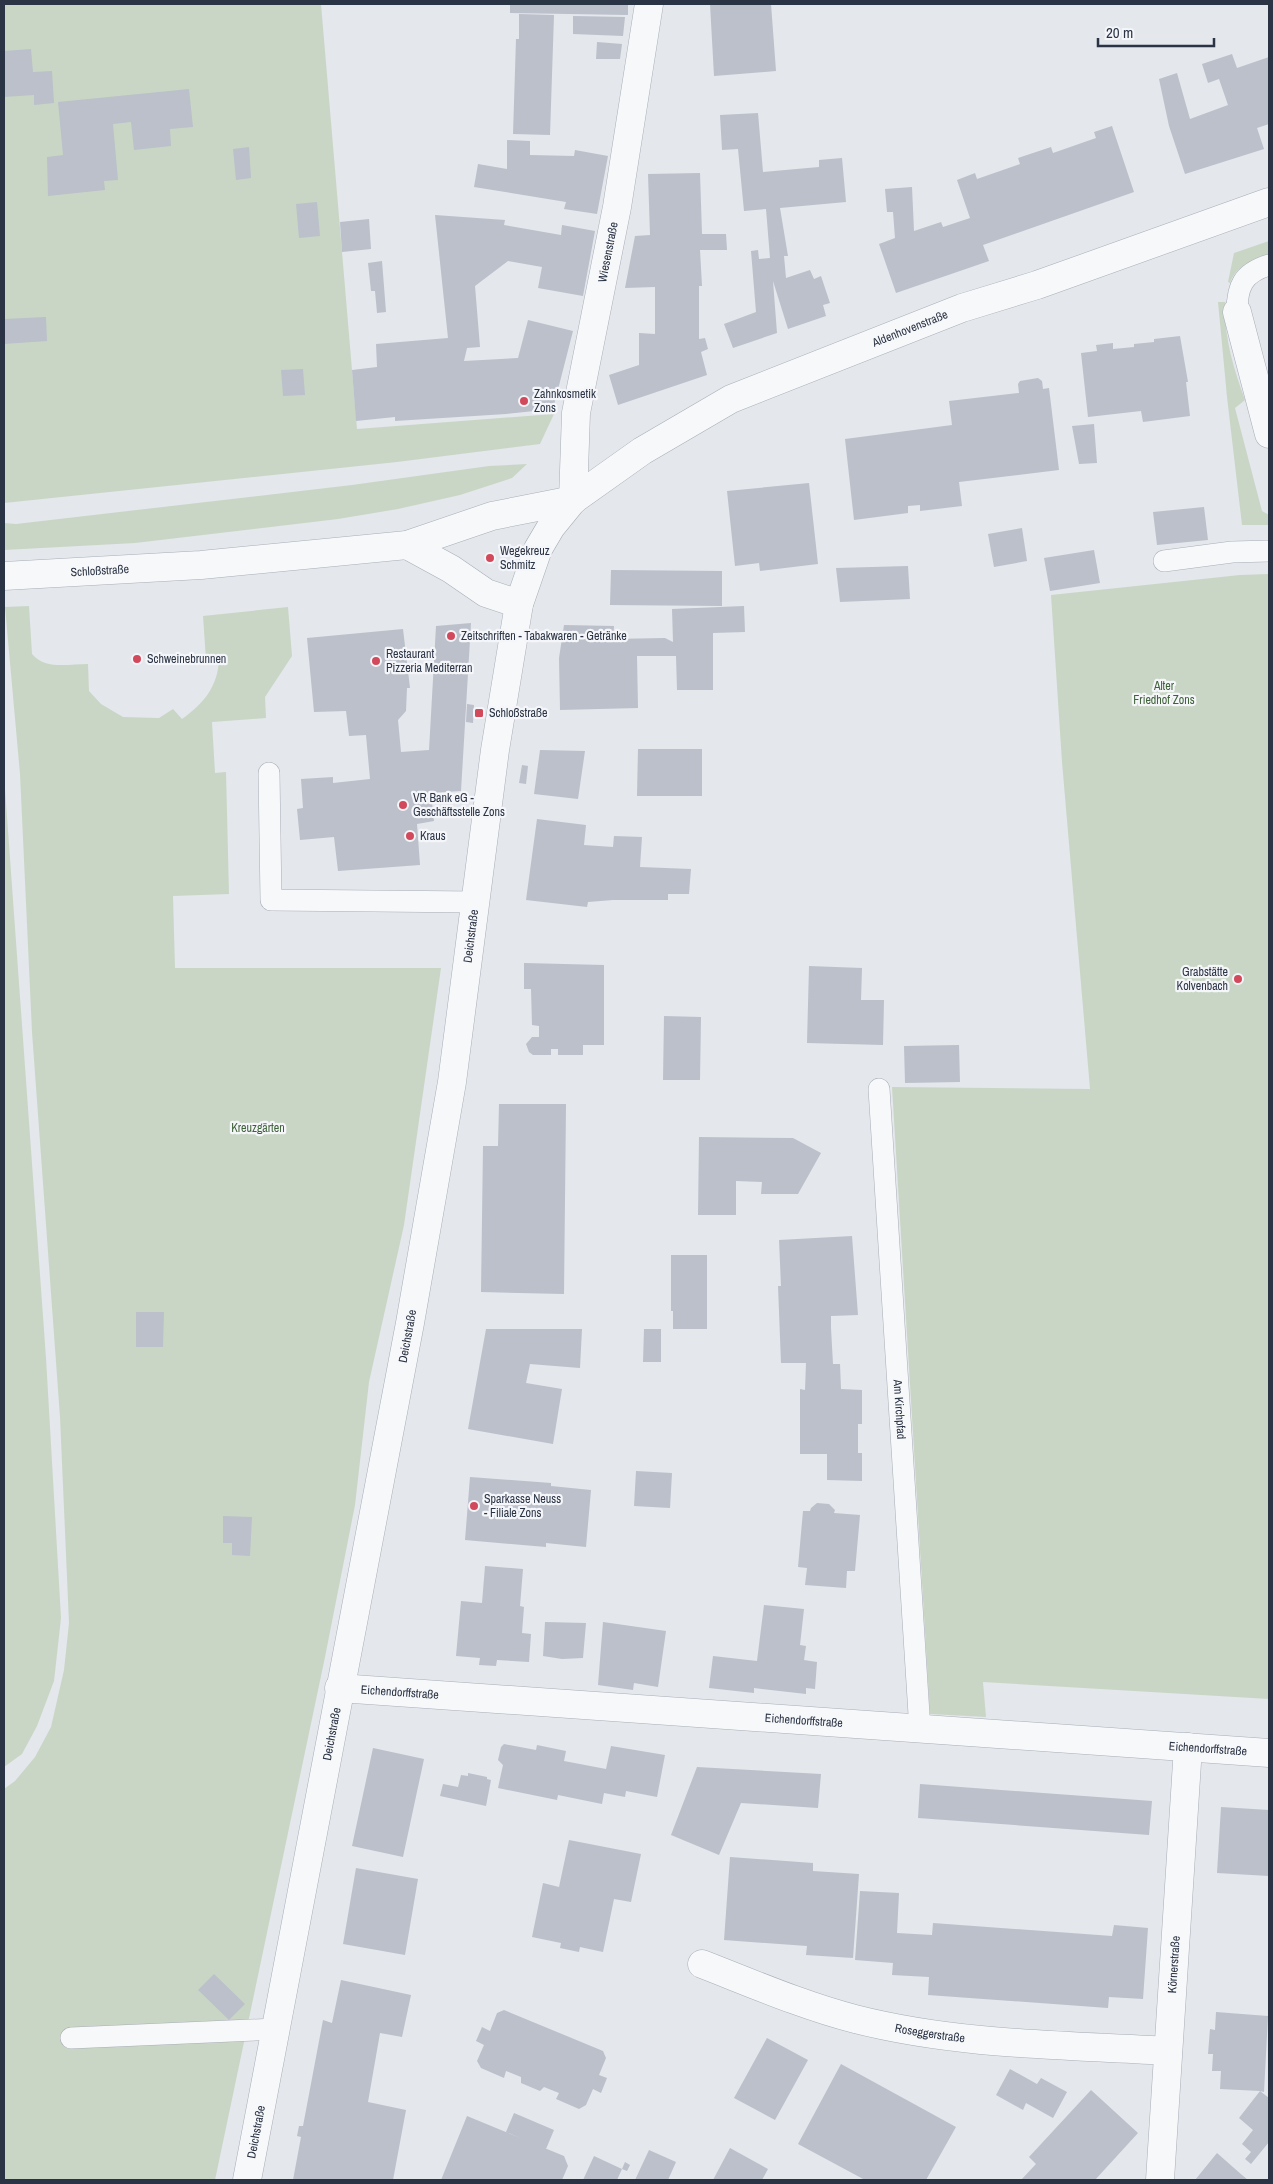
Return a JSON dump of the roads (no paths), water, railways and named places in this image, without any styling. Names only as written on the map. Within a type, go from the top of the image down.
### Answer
[{"type":"street","name":"Wiesenstraße","points":[[573,500],[576,413],[617,207],[649,4]]},
{"type":"street","name":"Aldenhovenstraße","points":[[573,500],[642,451],[731,399],[962,308],[1037,285],[1269,202]]},
{"type":"street","points":[[1237,312],[1269,434]]},
{"type":"street","name":"Schloßstraße","points":[[4,576],[201,565],[406,545],[492,516],[573,500]]},
{"type":"street","name":"Deichstraße","points":[[247,2180],[339,1688],[410,1323],[452,1082],[495,750],[519,604],[538,549],[551,527],[573,500]]},
{"type":"street","points":[[406,545],[452,569],[486,593],[519,604]]},
{"type":"street","name":"Eichendorffstraße","points":[[339,1688],[1269,1753]]},
{"type":"street","name":"Körnerstraße","points":[[1160,2180],[1188,1747]]},
{"type":"street","name":"Roseggerstraße","points":[[702,1964],[854,2019],[914,2032],[977,2041],[1168,2051]]},
{"type":"lane","points":[[1237,312],[1237,296],[1241,284],[1248,274],[1269,265]]},
{"type":"lane","points":[[1164,561],[1232,552],[1269,551]]},
{"type":"lane","points":[[269,773],[271,900],[476,902]]},
{"type":"lane","name":"Am Kirchpfad","points":[[880,1089],[920,1730]]},
{"type":"lane","points":[[72,2038],[276,2029]]},
{"type":"place","name":"Zahnkosmetik Zons","points":[[524,401]]},
{"type":"place","name":"Wegekreuz Schmitz","points":[[490,558]]},
{"type":"place","name":"Zeitschriften - Tabakwaren - Getränke","points":[[451,636]]},
{"type":"place","name":"Schweinebrunnen","points":[[137,659]]},
{"type":"place","name":"Restaurant Pizzeria Mediterran","points":[[376,661]]},
{"type":"place","name":"Schloßstraße","points":[[479,713]]},
{"type":"place","name":"VR Bank eG - Geschäftsstelle Zons","points":[[403,805]]},
{"type":"place","name":"Kraus","points":[[410,836]]},
{"type":"place","name":"Grabstätte Kolvenbach","points":[[1238,979]]},
{"type":"place","name":"Sparkasse Neuss - Filiale Zons","points":[[474,1506]]},
{"type":"park label","name":"Alter Friedhof Zons","points":[[1164,693]]},
{"type":"park label","name":"Kreuzgärten","points":[[258,1128]]}]
